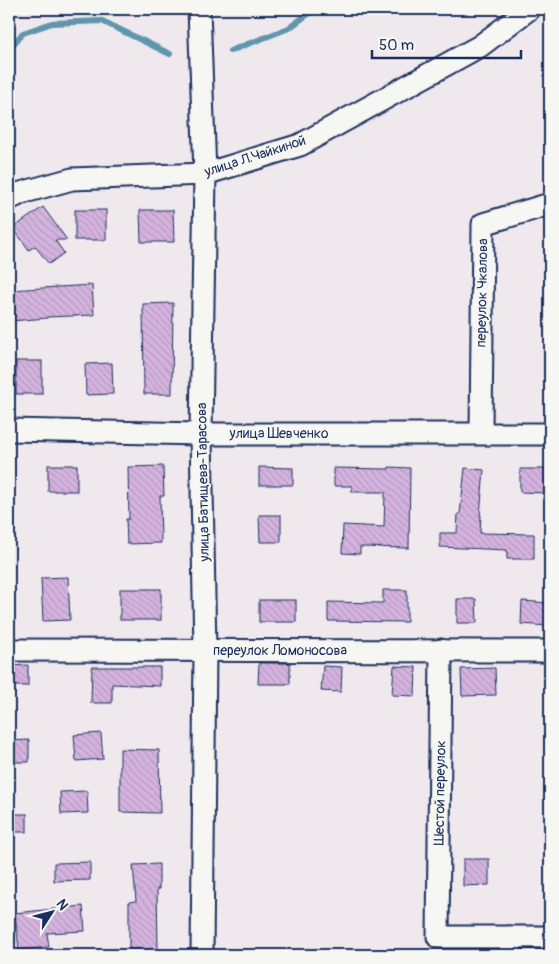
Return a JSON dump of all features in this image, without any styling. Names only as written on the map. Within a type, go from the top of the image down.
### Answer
[{"type":"street","name":"улица Батищева-Тарасова","points":[[199,9],[205,174],[201,434],[205,651],[202,955]]},
{"type":"street","name":"улица Л.Чайкиной","points":[[9,199],[21,193],[72,179],[205,174],[300,144],[480,46],[529,9]]},
{"type":"street","name":"переулок Чкалова","points":[[481,433],[483,224],[550,204]]},
{"type":"street","name":"улица Шевченко","points":[[9,430],[201,434],[550,434]]},
{"type":"street","name":"переулок Ломоносова","points":[[9,650],[550,651]]},
{"type":"street","name":"Шестой переулок","points":[[441,650],[438,937],[511,946]]},
{"type":"street","points":[[511,946],[550,937]]},
{"type":"building","points":[[43,207],[67,240],[55,240],[64,253],[49,264],[35,246],[29,250],[13,228]]},
{"type":"building","points":[[75,210],[106,210],[106,240],[75,240]]},
{"type":"building","points":[[140,210],[173,210],[174,242],[141,242]]},
{"type":"building","points":[[92,285],[94,315],[11,321],[9,290]]},
{"type":"building","points":[[173,303],[172,394],[144,394],[143,304]]},
{"type":"building","points":[[16,361],[42,361],[42,394],[16,394]]},
{"type":"building","points":[[112,363],[113,394],[86,395],[85,364]]},
{"type":"building","points":[[48,465],[77,465],[77,491],[48,491]]},
{"type":"building","points":[[163,466],[164,496],[160,496],[161,543],[127,544],[126,519],[129,519],[128,467]]},
{"type":"building","points":[[259,467],[293,468],[293,485],[259,485]]},
{"type":"building","points":[[389,467],[410,468],[409,548],[360,547],[360,554],[342,553],[343,525],[384,527],[385,492],[352,492],[352,486],[334,486],[334,468],[389,469]]},
{"type":"building","points":[[465,468],[484,470],[480,533],[534,534],[534,559],[507,559],[507,550],[440,547],[440,533],[457,533]]},
{"type":"building","points":[[520,469],[546,469],[545,493],[520,492]]},
{"type":"building","points":[[259,515],[281,515],[281,542],[260,542]]},
{"type":"building","points":[[68,577],[70,620],[43,621],[41,578]]},
{"type":"building","points":[[120,589],[161,589],[161,620],[120,620]]},
{"type":"building","points":[[383,590],[407,590],[407,622],[328,621],[328,602],[383,603]]},
{"type":"building","points":[[457,599],[476,599],[477,623],[457,623]]},
{"type":"building","points":[[259,600],[296,600],[296,622],[259,622]]},
{"type":"building","points":[[522,601],[549,603],[547,626],[521,624]]},
{"type":"building","points":[[259,663],[290,663],[290,684],[258,684]]},
{"type":"building","points":[[28,665],[28,686],[9,686],[9,666]]},
{"type":"building","points":[[323,666],[342,667],[341,692],[321,691]]},
{"type":"building","points":[[394,666],[416,667],[415,696],[392,695]]},
{"type":"building","points":[[92,667],[160,667],[160,686],[112,684],[112,703],[91,703]]},
{"type":"building","points":[[495,668],[496,695],[462,696],[461,669]]},
{"type":"building","points":[[101,733],[103,759],[76,761],[74,735]]},
{"type":"building","points":[[29,740],[29,762],[9,762],[9,741]]},
{"type":"building","points":[[120,749],[159,750],[160,813],[120,812]]},
{"type":"building","points":[[87,791],[88,813],[61,814],[60,792]]},
{"type":"building","points":[[9,814],[27,814],[27,832],[9,832]]},
{"type":"building","points":[[463,859],[489,859],[489,885],[463,886]]},
{"type":"building","points":[[90,862],[90,880],[54,881],[54,863]]},
{"type":"building","points":[[159,864],[159,889],[157,889],[158,949],[129,949],[129,902],[136,901],[133,865]]},
{"type":"building","points":[[83,906],[85,931],[47,933],[49,947],[19,950],[15,913]]},
{"type":"waterway","points":[[230,51],[289,28],[315,9]]},
{"type":"waterway","points":[[9,49],[23,33],[52,23],[102,21],[170,54]]}]
